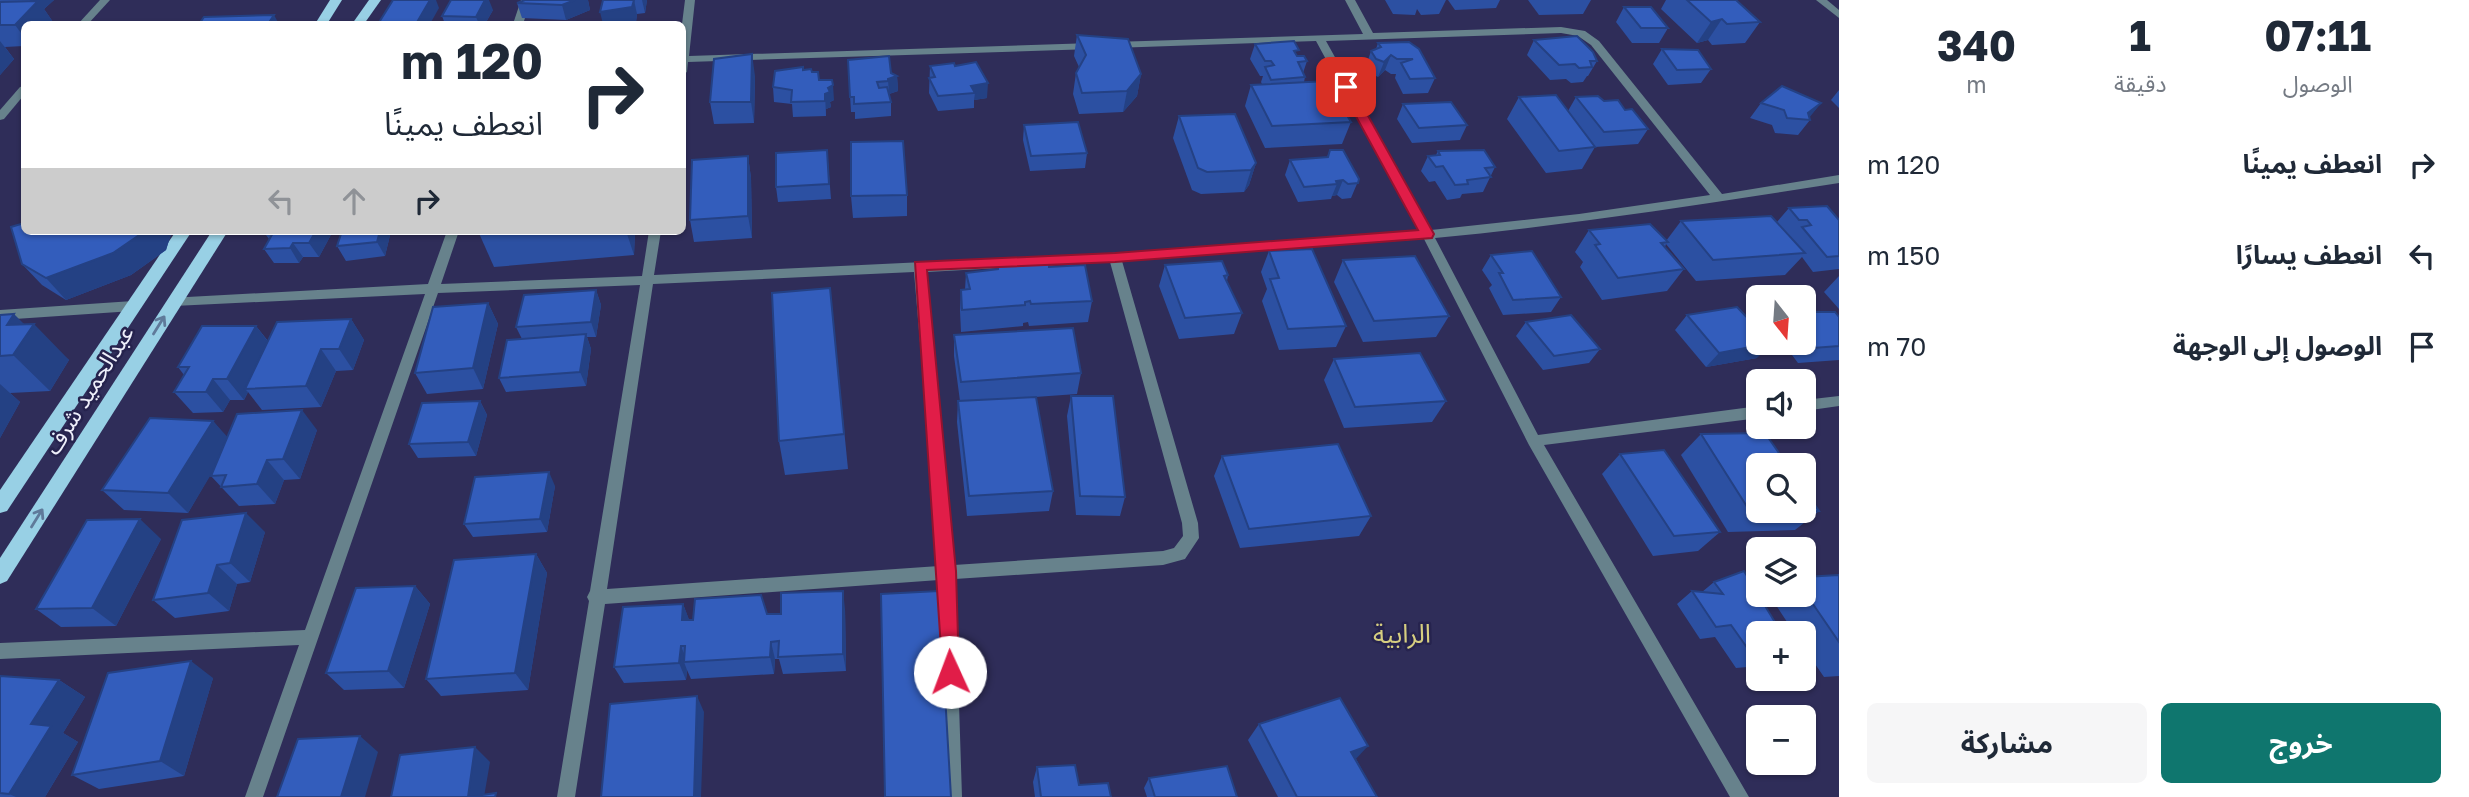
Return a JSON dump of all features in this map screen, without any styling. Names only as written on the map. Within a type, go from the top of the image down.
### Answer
[{"type":"main road","points":[[323,21],[336,0]]},
{"type":"main road","points":[[360,21],[375,0]]},
{"type":"main road","name":"عبدالحميد شرف","points":[[0,505],[181,235]]},
{"type":"main road","name":"عبدالحميد شرف","points":[[0,575],[217,235]]},
{"type":"street","points":[[86,21],[105,0]]},
{"type":"street","points":[[519,21],[526,0]]},
{"type":"street","points":[[686,47],[690,0]]},
{"type":"street","points":[[1350,0],[1370,37]]},
{"type":"street","points":[[1821,0],[1839,15]]},
{"type":"street","points":[[686,59],[1561,30],[1581,33],[1595,43],[1718,198]]},
{"type":"street","points":[[1320,38],[1427,234],[1534,441],[1740,797]]},
{"type":"street","points":[[0,117],[5,106],[21,92]]},
{"type":"street","points":[[174,302],[435,287],[1115,258],[1427,234],[1718,198],[1839,179]]},
{"type":"street","points":[[254,797],[452,235]]},
{"type":"street","points":[[566,797],[653,235]]},
{"type":"street","points":[[595,597],[1163,558],[1179,554],[1191,538],[1190,523],[1115,258]]},
{"type":"street","points":[[920,265],[947,571],[953,797]]},
{"type":"street","points":[[0,316],[133,306]]},
{"type":"street","points":[[1816,404],[1839,401]]},
{"type":"street","points":[[1534,441],[1746,414]]},
{"type":"street","points":[[0,651],[311,637]]},
{"type":"building","points":[[393,0],[430,0],[418,21],[380,21]]},
{"type":"building","points":[[451,0],[485,0],[476,17],[442,16]]},
{"type":"building","points":[[525,0],[575,0],[562,5],[517,3]]},
{"type":"building","points":[[603,0],[634,0],[632,7],[600,12]]},
{"type":"building","points":[[1687,0],[1736,0],[1760,22],[1727,24],[1722,19],[1711,22]]},
{"type":"building","points":[[38,1],[15,25],[0,25],[0,2]]},
{"type":"building","points":[[1624,7],[1651,7],[1668,28],[1641,28]]},
{"type":"building","points":[[274,15],[270,21],[201,21],[204,17]]},
{"type":"building","points":[[1077,35],[1128,39],[1141,74],[1127,91],[1082,93],[1076,73],[1086,55]]},
{"type":"building","points":[[1577,36],[1593,52],[1597,61],[1590,61],[1592,67],[1559,65],[1534,40]]},
{"type":"building","points":[[1294,41],[1299,50],[1294,51],[1297,56],[1304,56],[1307,61],[1298,62],[1305,77],[1271,80],[1265,67],[1274,65],[1271,61],[1265,61],[1255,44]]},
{"type":"building","points":[[1409,42],[1419,49],[1435,78],[1410,79],[1401,63],[1413,59],[1397,59],[1391,55],[1384,62],[1376,59],[1371,51],[1381,47],[1378,43]]},
{"type":"building","points":[[1662,49],[1698,50],[1711,69],[1677,70]]},
{"type":"building","points":[[752,54],[751,102],[710,102],[714,59]]},
{"type":"building","points":[[889,56],[891,73],[897,76],[888,81],[877,82],[879,88],[887,87],[891,102],[854,104],[854,97],[850,97],[848,60]]},
{"type":"building","points":[[976,62],[988,83],[971,86],[975,93],[938,96],[929,78],[935,77],[930,66],[954,63],[955,66]]},
{"type":"building","points":[[803,67],[803,70],[818,72],[819,80],[832,80],[833,85],[828,88],[830,92],[825,94],[825,101],[791,102],[792,90],[773,87],[775,71]]},
{"type":"building","points":[[1327,81],[1351,122],[1272,126],[1251,85]]},
{"type":"building","points":[[1782,86],[1821,103],[1808,113],[1810,120],[1787,118],[1784,110],[1761,103]]},
{"type":"building","points":[[1556,95],[1595,147],[1559,151],[1519,97]]},
{"type":"building","points":[[1598,96],[1604,101],[1618,100],[1625,110],[1632,109],[1648,129],[1604,132],[1576,97]]},
{"type":"building","points":[[1451,102],[1467,125],[1419,128],[1403,104]]},
{"type":"building","points":[[1235,114],[1256,163],[1251,170],[1207,172],[1198,168],[1179,116]]},
{"type":"building","points":[[1078,122],[1087,153],[1031,156],[1024,125]]},
{"type":"building","points":[[903,141],[907,195],[851,196],[851,142]]},
{"type":"building","points":[[827,150],[829,184],[776,187],[776,153]]},
{"type":"building","points":[[1330,150],[1343,150],[1359,179],[1358,183],[1348,184],[1343,180],[1336,181],[1337,184],[1304,187],[1290,160],[1328,157]]},
{"type":"building","points":[[1484,150],[1495,167],[1485,168],[1491,177],[1467,180],[1468,184],[1455,185],[1443,166],[1436,167],[1428,156],[1440,155],[1438,151]]},
{"type":"building","points":[[748,156],[748,216],[690,220],[692,160]]},
{"type":"building","points":[[1827,206],[1839,220],[1839,256],[1827,257],[1802,227],[1811,225],[1807,220],[1799,220],[1789,208]]},
{"type":"building","points":[[1771,216],[1805,253],[1713,260],[1681,221]]},
{"type":"building","points":[[21,224],[21,235],[139,235],[113,253],[46,278],[22,264],[11,227]]},
{"type":"building","points":[[1650,224],[1668,242],[1661,243],[1684,269],[1618,278],[1595,245],[1600,244],[1589,230]]},
{"type":"building","points":[[272,235],[314,235],[309,243],[293,243],[290,248],[264,249]]},
{"type":"building","points":[[341,235],[379,235],[377,242],[337,246]]},
{"type":"building","points":[[1312,249],[1346,326],[1288,329],[1270,279],[1279,278],[1269,251]]},
{"type":"building","points":[[1532,251],[1561,297],[1513,300],[1499,273],[1503,273],[1491,255]]},
{"type":"building","points":[[1415,256],[1449,316],[1374,321],[1343,260]]},
{"type":"building","points":[[1222,261],[1228,275],[1224,276],[1242,313],[1185,318],[1165,265]]},
{"type":"building","points":[[1049,263],[1049,267],[1085,265],[1092,301],[1031,304],[1030,301],[1025,302],[1025,305],[962,310],[961,290],[970,289],[966,273],[998,269],[998,266]]},
{"type":"building","points":[[830,288],[844,434],[779,441],[772,293]]},
{"type":"building","points":[[596,290],[591,322],[516,327],[524,295]]},
{"type":"building","points":[[488,303],[473,368],[415,373],[433,307]]},
{"type":"building","points":[[1737,307],[1746,316],[1746,348],[1719,353],[1687,315]]},
{"type":"building","points":[[1816,312],[1835,312],[1839,317],[1839,346],[1816,348]]},
{"type":"building","points":[[14,314],[7,325],[34,324],[13,355],[0,356],[0,315]]},
{"type":"building","points":[[1571,315],[1600,349],[1554,356],[1526,322]]},
{"type":"building","points":[[351,319],[339,349],[321,349],[306,386],[245,389],[277,322]]},
{"type":"building","points":[[202,326],[256,326],[227,379],[213,379],[206,392],[174,392],[189,367],[178,367]]},
{"type":"building","points":[[1073,328],[1081,373],[961,382],[954,335]]},
{"type":"building","points":[[586,334],[580,372],[499,378],[507,340]]},
{"type":"building","points":[[1420,353],[1446,401],[1355,407],[1334,359]]},
{"type":"building","points":[[1071,396],[1113,396],[1125,497],[1080,496]]},
{"type":"building","points":[[1036,397],[1053,491],[969,496],[958,401]]},
{"type":"building","points":[[480,401],[468,442],[409,444],[422,403]]},
{"type":"building","points":[[302,410],[283,459],[267,460],[257,484],[221,487],[226,475],[211,476],[237,414]]},
{"type":"building","points":[[150,418],[213,421],[168,493],[102,490]]},
{"type":"building","points":[[1746,433],[1746,439],[1769,439],[1779,453],[1746,453],[1746,505],[1701,434]]},
{"type":"building","points":[[1338,444],[1371,516],[1249,529],[1222,456]]},
{"type":"building","points":[[1664,450],[1720,532],[1674,536],[1620,454]]},
{"type":"building","points":[[549,472],[540,519],[464,524],[475,477]]},
{"type":"building","points":[[246,513],[230,563],[217,565],[208,593],[153,600],[182,520]]},
{"type":"building","points":[[140,519],[92,608],[36,609],[87,520]]},
{"type":"building","points":[[536,554],[515,673],[426,679],[454,560]]},
{"type":"building","points":[[1744,571],[1746,607],[1766,607],[1774,621],[1746,621],[1746,646],[1731,625],[1716,627],[1692,591],[1723,594],[1714,582]]},
{"type":"building","points":[[1839,575],[1839,642],[1815,607],[1816,576]]},
{"type":"building","points":[[415,586],[388,671],[326,673],[356,588]]},
{"type":"building","points":[[843,591],[843,654],[778,657],[779,641],[771,642],[770,657],[684,662],[685,646],[681,646],[679,663],[614,667],[623,607],[683,604],[682,620],[693,620],[695,599],[761,595],[767,614],[781,614],[781,593]]},
{"type":"building","points":[[939,591],[951,797],[885,797],[881,594]]},
{"type":"building","points":[[191,661],[160,761],[72,775],[108,673]]},
{"type":"building","points":[[0,676],[59,680],[31,724],[51,726],[9,794],[0,793]]},
{"type":"building","points":[[697,696],[694,797],[601,797],[610,704]]},
{"type":"building","points":[[1340,698],[1368,746],[1351,752],[1377,797],[1297,797],[1259,724]]},
{"type":"building","points":[[360,736],[341,797],[277,797],[298,739]]},
{"type":"building","points":[[475,747],[468,797],[391,797],[400,755]]},
{"type":"building","points":[[1075,765],[1079,785],[1108,783],[1111,797],[1041,797],[1037,767]]},
{"type":"building","points":[[1227,766],[1237,797],[1155,797],[1149,778]]},
{"type":"building","points":[[496,793],[495,797],[468,797]]},
{"type":"district","name":"الرابية","points":[[1402,634]]},
{"type":"route","points":[[950,672],[947,571],[920,265],[1115,258],[1427,234],[1346,87]]}]
